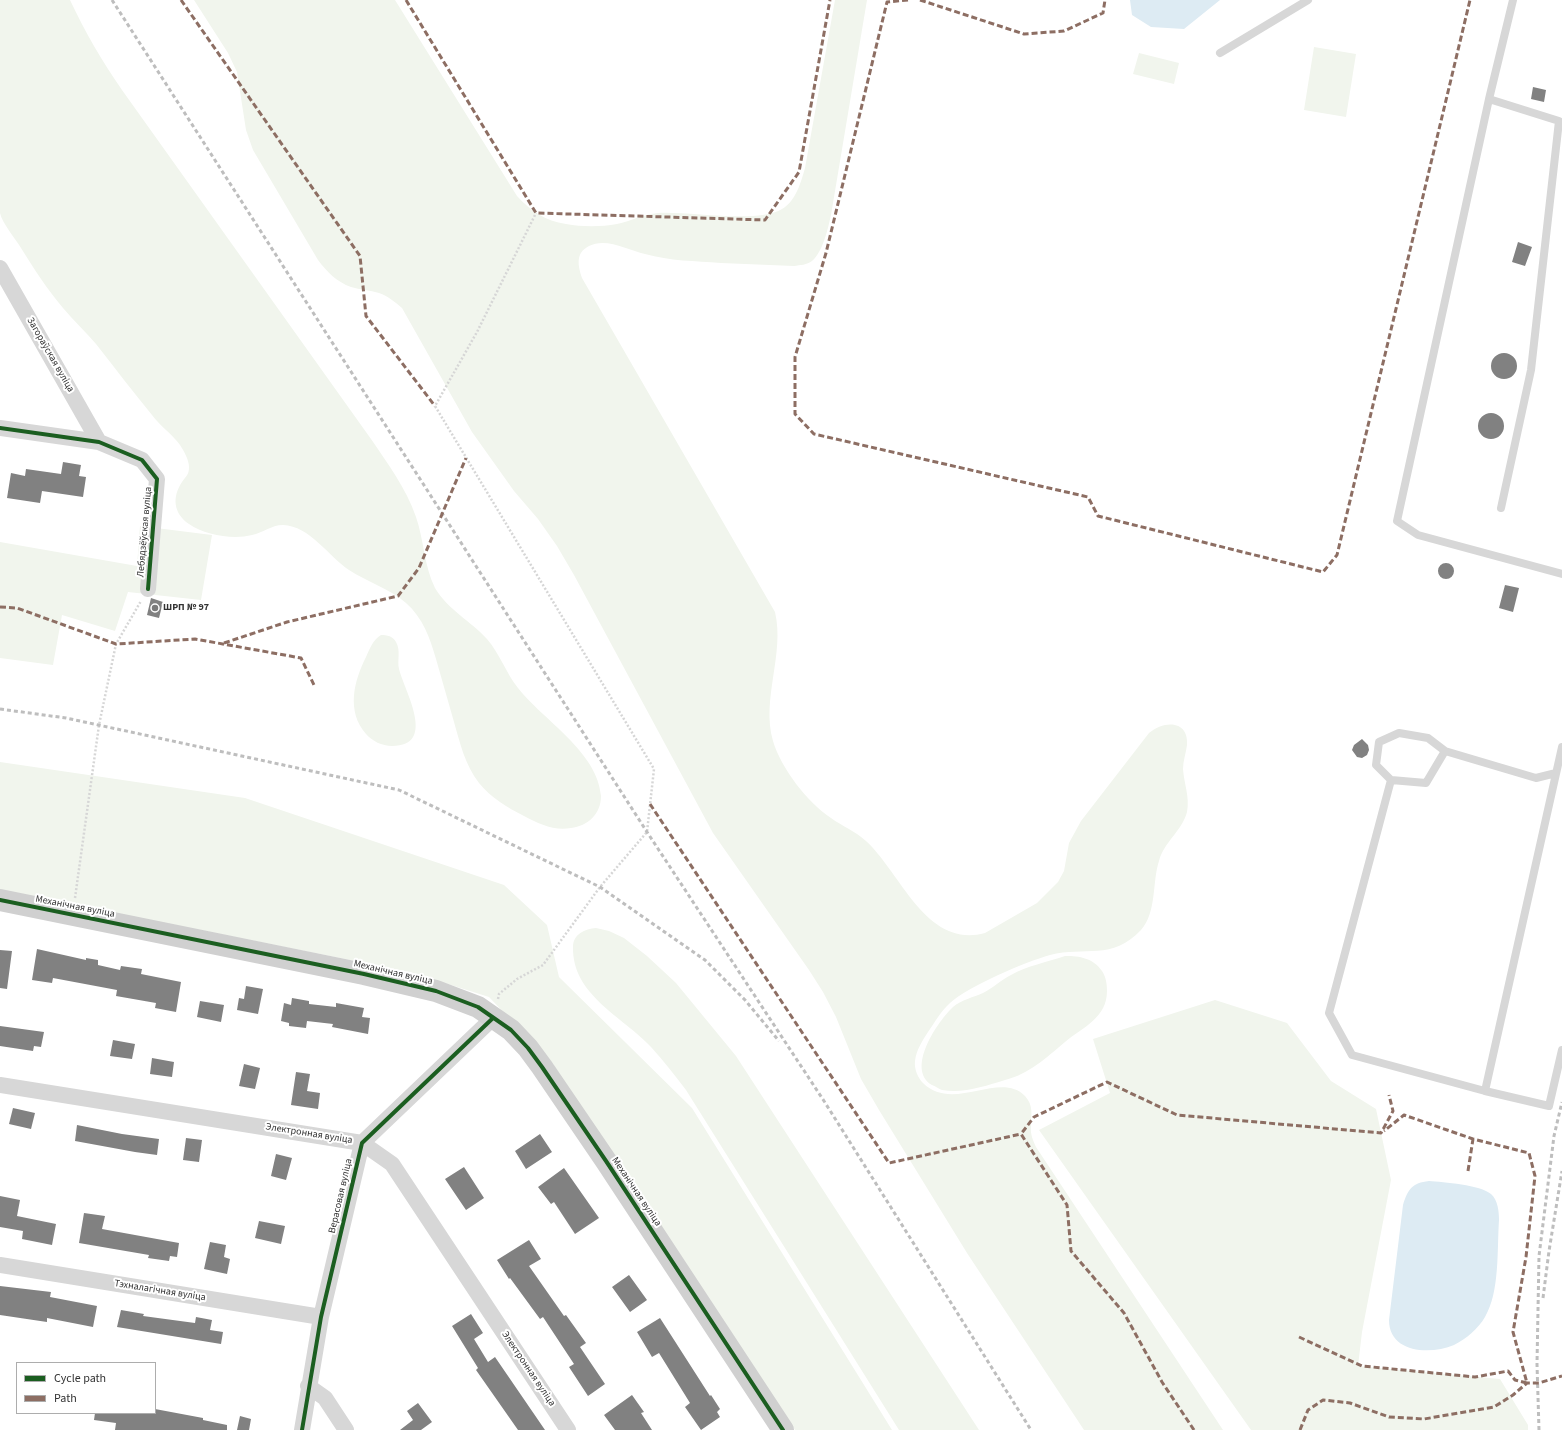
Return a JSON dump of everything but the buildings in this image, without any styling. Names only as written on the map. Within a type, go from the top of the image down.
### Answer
[{"type":"street","name":"Загораўская вуліца","points":[[0,268],[99,442]]},
{"type":"street","name":"Лебядзёўская вуліца","points":[[0,428],[99,442],[142,460],[157,479],[148,589]]},
{"type":"street","name":"Механічная вуліца","points":[[0,900],[364,974],[436,991],[478,1008],[511,1030],[528,1048],[542,1067],[783,1430]]},
{"type":"street","points":[[362,1142],[493,1018]]},
{"type":"street","name":"Электронная вуліца","points":[[0,1085],[362,1142],[392,1164],[568,1430]]},
{"type":"street","name":"Верасовая вуліца","points":[[302,1430],[308,1386],[321,1317],[362,1142]]},
{"type":"street","name":"Тэхналагічная вуліца","points":[[0,1265],[321,1317]]},
{"type":"street","points":[[308,1386],[325,1398],[346,1430]]},
{"type":"lane","points":[[1220,53],[1308,0]]},
{"type":"lane","points":[[1513,0],[1397,521],[1418,535],[1562,574]]},
{"type":"lane","points":[[1490,99],[1559,121],[1531,370],[1500,508]]},
{"type":"lane","points":[[1445,751],[1426,783],[1391,780],[1376,765],[1379,742],[1399,733],[1428,738],[1445,751],[1536,778],[1556,773]]},
{"type":"lane","points":[[1485,1091],[1562,747]]},
{"type":"lane","points":[[1391,780],[1329,1013],[1352,1055],[1485,1091],[1549,1106],[1562,1050]]},
{"type":"path","points":[[493,1018],[499,994],[517,979],[543,965],[600,887],[647,832],[654,769],[435,406],[477,332],[536,213]]},
{"type":"path","points":[[73,915],[99,725],[116,644],[148,589]]},
{"type":"shaded area","points":[[0,0],[70,0],[94,46],[122,90],[396,476],[412,506],[421,535],[431,580],[440,596],[487,639],[518,688],[568,738],[590,765],[598,780],[601,796],[599,808],[596,814],[588,822],[577,827],[565,829],[553,828],[541,824],[506,806],[488,793],[479,783],[470,769],[458,738],[434,651],[428,636],[417,615],[406,603],[385,589],[349,570],[302,530],[279,525],[252,535],[236,537],[219,536],[196,528],[184,520],[180,515],[176,504],[177,493],[189,470],[189,464],[182,447],[155,419],[96,344],[57,301],[1,217]]},
{"type":"shaded area","points":[[194,0],[395,0],[517,196],[533,211],[558,223],[605,226],[658,213],[757,216],[771,213],[787,206],[797,191],[805,168],[835,0],[867,0],[831,215],[822,246],[812,261],[806,264],[794,266],[683,260],[654,256],[617,245],[603,243],[589,246],[581,252],[579,269],[582,278],[775,612],[777,644],[771,693],[770,725],[773,741],[782,762],[796,784],[813,803],[831,818],[866,841],[879,855],[916,905],[931,919],[946,930],[964,935],[985,933],[1037,903],[1058,882],[1064,871],[1069,843],[1081,821],[1149,733],[1168,724],[1180,727],[1184,731],[1187,737],[1183,769],[1188,806],[1187,812],[1185,819],[1161,854],[1157,869],[1150,915],[1141,930],[1130,940],[1119,946],[1098,951],[1050,955],[1026,963],[970,989],[950,1003],[941,1013],[920,1045],[916,1057],[915,1067],[921,1081],[935,1091],[948,1094],[1003,1087],[1015,1089],[1025,1096],[1031,1107],[1031,1132],[1036,1147],[1223,1430],[1084,1430],[967,1253],[879,1110],[861,1079],[836,1017],[823,992],[713,833],[557,546],[538,519],[514,491],[472,432],[402,308],[382,294],[346,285],[329,272],[318,260],[253,150],[246,130],[237,72],[228,53]]},
{"type":"shaded area","points":[[1130,0],[1220,0],[1184,29],[1151,27],[1132,15]]},
{"type":"shaded area","points":[[1314,47],[1356,54],[1346,117],[1304,110]]},
{"type":"shaded area","points":[[1139,53],[1179,63],[1174,84],[1133,74]]},
{"type":"shaded area","points":[[140,526],[212,535],[201,600],[128,592],[115,631],[62,615],[53,665],[0,658],[0,542],[137,566]]},
{"type":"shaded area","points":[[381,635],[392,637],[395,640],[399,652],[399,669],[415,715],[416,727],[413,737],[406,744],[392,746],[378,743],[366,734],[356,716],[354,696],[358,676],[372,644]]},
{"type":"shaded area","points":[[0,762],[245,798],[504,885],[547,925],[559,977],[692,1108],[892,1430],[795,1430],[553,1064],[489,997],[410,972],[0,890]]},
{"type":"shaded area","points":[[596,928],[609,931],[624,938],[647,956],[676,983],[736,1056],[979,1430],[899,1430],[686,1090],[651,1047],[601,1003],[590,992],[581,979],[575,964],[573,947],[574,942],[580,933]]},
{"type":"shaded area","points":[[1065,956],[1081,957],[1086,959],[1095,963],[1102,971],[1107,988],[1106,1000],[1103,1008],[1093,1021],[1030,1070],[1014,1077],[982,1087],[958,1091],[941,1090],[932,1085],[925,1078],[922,1068],[923,1057],[927,1045],[940,1023],[953,1007],[987,991],[1017,972]]},
{"type":"shaded area","points":[[1215,1000],[1287,1023],[1331,1081],[1376,1109],[1391,1180],[1362,1332],[1358,1366],[1500,1379],[1528,1425],[1528,1430],[1251,1430],[1039,1130],[1110,1093],[1093,1039]]},
{"type":"shaded area","points":[[1429,1181],[1462,1184],[1479,1188],[1491,1194],[1497,1203],[1498,1210],[1498,1257],[1490,1307],[1479,1326],[1463,1340],[1454,1345],[1434,1350],[1423,1350],[1412,1349],[1403,1345],[1396,1339],[1391,1331],[1389,1320],[1403,1205],[1409,1191],[1415,1185]]},
{"type":"railway","points":[[112,0],[647,832],[824,1101],[1031,1430]]},
{"type":"railway","points":[[0,709],[66,718],[399,790],[600,887],[705,960],[745,1000],[779,1041]]},
{"type":"railway","points":[[1539,1430],[1537,1364],[1539,1256],[1554,1136],[1562,1102]]},
{"type":"railway","points":[[1543,1298],[1562,1171]]},
{"type":"marked path","points":[[181,0],[360,256],[366,316],[435,406]]},
{"type":"marked path","points":[[406,0],[536,213],[765,220],[799,172],[830,0]]},
{"type":"marked path","points":[[908,0],[887,2],[826,253],[795,357],[795,414],[814,434],[1088,497],[1098,516],[1323,572],[1337,555],[1470,0]]},
{"type":"marked path","points":[[920,0],[1024,34],[1064,31],[1103,13],[1105,0]]},
{"type":"marked path","points":[[224,643],[287,622],[398,596],[419,568],[466,458]]},
{"type":"marked path","points":[[0,607],[17,608],[116,644],[195,639],[301,658],[314,685]]},
{"type":"marked path","points":[[650,804],[889,1163],[1021,1134]]},
{"type":"marked path","points":[[1194,1430],[1162,1382],[1124,1313],[1071,1251],[1067,1205],[1021,1134],[1034,1117],[1107,1082],[1177,1115],[1381,1133],[1393,1111],[1389,1095]]},
{"type":"marked path","points":[[1299,1337],[1362,1366],[1475,1377],[1508,1371],[1515,1380],[1527,1383],[1513,1332],[1526,1257],[1535,1176],[1529,1153],[1473,1139],[1404,1115],[1384,1131]]},
{"type":"marked path","points":[[1468,1171],[1473,1139]]},
{"type":"marked path","points":[[1300,1430],[1308,1410],[1323,1400],[1350,1403],[1389,1417],[1424,1419],[1494,1407],[1513,1395],[1527,1383],[1539,1383],[1562,1376]]},
{"type":"cycle path","points":[[0,428],[99,442],[142,460],[157,479],[148,589]]},
{"type":"cycle path","points":[[0,900],[364,974],[436,991],[478,1007],[511,1030],[528,1048],[542,1067],[606,1161],[783,1430]]},
{"type":"cycle path","points":[[302,1430],[321,1317],[362,1143],[493,1018]]},
{"type":"place","name":"ШРП № 97","points":[[155,608]]}]
